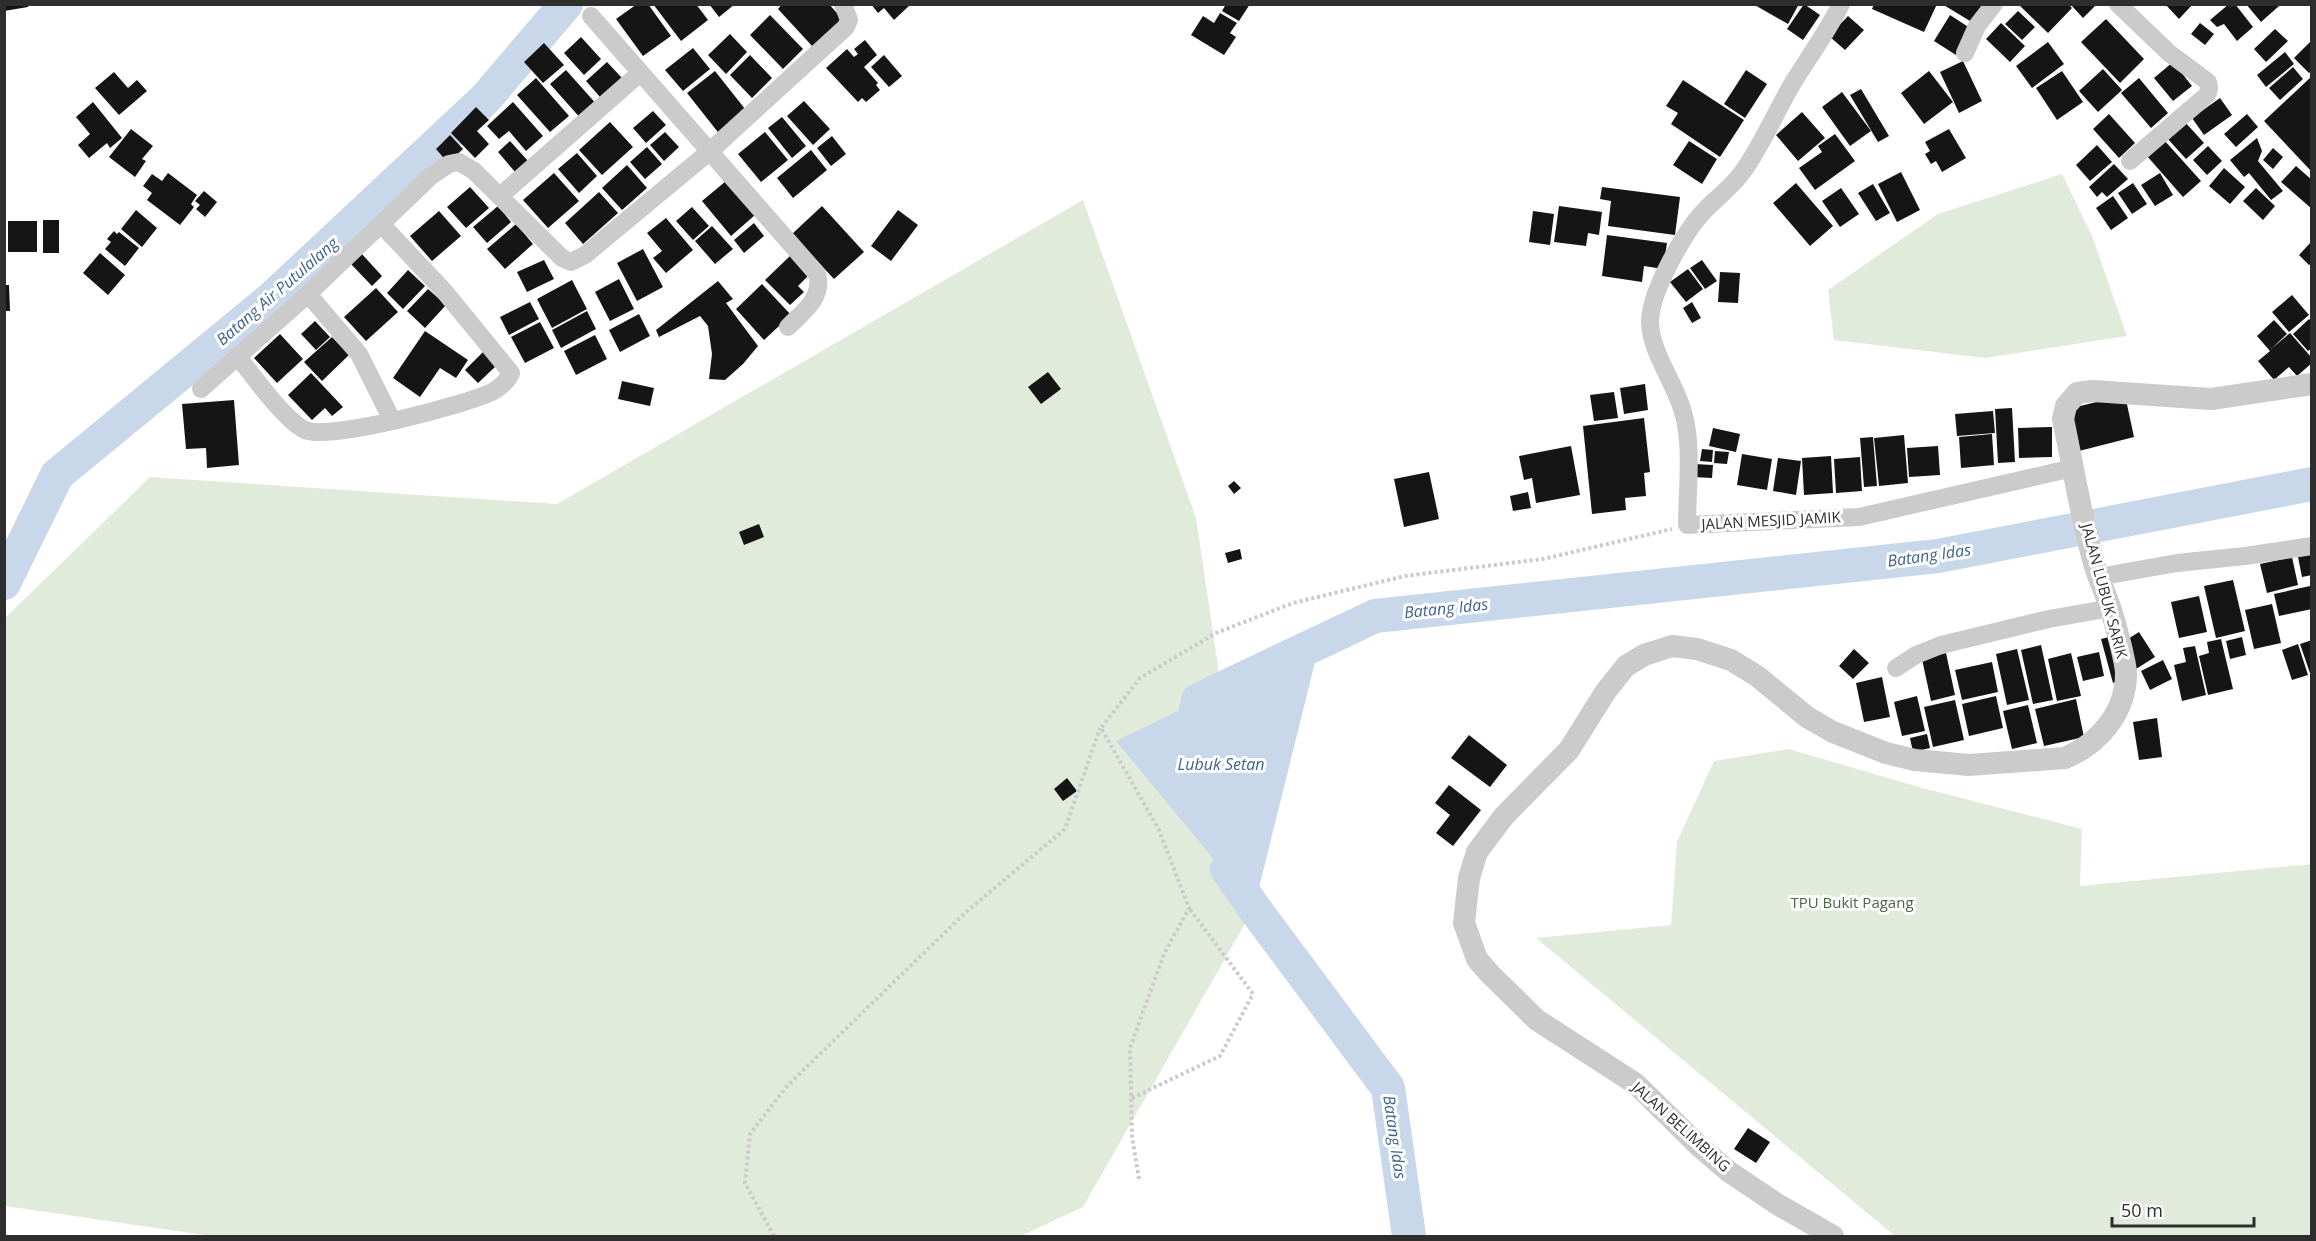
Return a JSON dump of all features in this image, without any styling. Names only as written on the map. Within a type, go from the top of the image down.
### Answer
[{"type":"street","points":[[201,388],[308,294],[431,176],[449,164],[459,162],[467,166],[500,195],[562,258],[571,262],[585,255],[709,152],[846,27],[849,20],[843,4]]},
{"type":"street","name":"JALAN MESJID JAMIK","points":[[1841,4],[1791,87],[1756,152],[1727,191],[1691,226],[1659,287],[1650,321],[1656,349],[1684,412],[1688,440],[1687,525],[1859,517],[2074,472]]},
{"type":"street","points":[[1965,53],[1977,26],[1994,4]]},
{"type":"street","points":[[2118,4],[2169,52],[2208,82],[2209,88],[2207,95],[2130,161]]},
{"type":"street","points":[[591,16],[817,274],[819,282],[814,299],[788,327]]},
{"type":"street","points":[[500,195],[640,72]]},
{"type":"street","points":[[237,356],[288,415],[306,430],[324,433],[356,429],[440,408],[492,392],[507,382],[511,373],[444,291],[381,224]]},
{"type":"street","points":[[308,294],[359,354],[392,420]]},
{"type":"street","name":"JALAN LUBUK SARIK","points":[[1590,1056],[1537,1020],[1477,959],[1464,923],[1464,907],[1472,865],[1477,852],[1504,816],[1569,750],[1606,691],[1626,666],[1644,655],[1672,646],[1683,645],[1713,653],[1731,660],[1756,676],[1807,717],[1833,732],[1886,753],[1916,760],[1970,765],[2065,758],[2079,752],[2102,734],[2121,704],[2126,674],[2111,608],[2096,570],[2074,472],[2063,419],[2066,406],[2077,393],[2093,391],[2211,399],[2312,384]]},
{"type":"street","points":[[2096,570],[2245,556],[2312,546]]},
{"type":"street","points":[[1896,668],[1916,655],[1941,645],[2049,619],[2111,608]]},
{"type":"street","name":"JALAN BELIMBING","points":[[1590,1056],[1636,1084],[1700,1147],[1728,1171],[1777,1204],[1833,1236]]},
{"type":"path","points":[[774,1236],[745,1183],[750,1134],[795,1078],[966,912],[1065,829],[1101,728],[1140,678],[1216,633],[1293,603],[1405,576],[1544,559],[1687,525]]},
{"type":"path","points":[[1101,728],[1158,830],[1189,908],[1253,994],[1220,1056],[1131,1099]]},
{"type":"path","points":[[1139,1179],[1132,1137],[1130,1048],[1164,954],[1189,908]]},
{"type":"green space","points":[[2062,174],[2092,236],[2127,336],[1985,358],[1834,340],[1828,290],[1938,214]]},
{"type":"green space","points":[[1083,200],[1196,518],[1254,908],[1083,1207],[1021,1236],[211,1236],[5,1206],[4,619],[150,477],[557,504]]},
{"type":"green space","name":"TPU Bukit Pagang","points":[[1789,749],[1919,787],[2082,829],[2080,886],[2311,864],[2311,1236],[1895,1236],[1536,938],[1671,925],[1677,842],[1714,761]]},
{"type":"water","name":"Lubuk Setan","points":[[1320,642],[1254,908],[1116,741]]},
{"type":"building","points":[[4,4],[28,4],[28,7],[4,11]]},
{"type":"building","points":[[637,4],[648,4],[671,36],[643,56],[616,19]]},
{"type":"building","points":[[653,4],[696,4],[708,20],[681,41]]},
{"type":"building","points":[[709,4],[735,4],[719,17]]},
{"type":"building","points":[[782,4],[829,4],[843,20],[813,47],[778,9]]},
{"type":"building","points":[[871,4],[911,4],[894,20],[884,8],[878,13]]},
{"type":"building","points":[[1226,4],[1250,4],[1239,21],[1222,11]]},
{"type":"building","points":[[1753,4],[1799,4],[1788,24]]},
{"type":"building","points":[[1804,4],[1820,15],[1803,40],[1787,29]]},
{"type":"building","points":[[1874,4],[1937,4],[1924,32],[1872,9]]},
{"type":"building","points":[[1942,4],[1987,4],[1975,24]]},
{"type":"building","points":[[2018,4],[2068,4],[2072,8],[2048,33]]},
{"type":"building","points":[[2074,4],[2097,4],[2083,18],[2072,6]]},
{"type":"building","points":[[2165,4],[2193,4],[2179,19]]},
{"type":"building","points":[[2229,4],[2235,4],[2253,27],[2237,41],[2224,24],[2217,27],[2210,20]]},
{"type":"building","points":[[2246,4],[2278,4],[2279,6],[2261,22]]},
{"type":"building","points":[[2018,11],[2035,27],[2022,40],[2005,24]]},
{"type":"building","points":[[1220,13],[1237,23],[1230,33],[1236,37],[1224,55],[1191,35],[1203,16],[1214,23]]},
{"type":"building","points":[[770,15],[803,49],[783,69],[750,35]]},
{"type":"building","points":[[1950,15],[1973,30],[1956,55],[1934,41]]},
{"type":"building","points":[[1848,16],[1864,30],[1845,50],[1829,36]]},
{"type":"building","points":[[2106,19],[2144,59],[2120,83],[2081,42]]},
{"type":"building","points":[[2001,23],[2025,46],[2010,62],[1986,39]]},
{"type":"building","points":[[2200,23],[2214,34],[2205,45],[2191,34]]},
{"type":"building","points":[[2275,29],[2288,41],[2266,62],[2254,49]]},
{"type":"building","points":[[730,34],[747,52],[726,74],[708,55]]},
{"type":"building","points":[[581,37],[601,59],[584,75],[564,53]]},
{"type":"building","points":[[865,40],[877,55],[864,67],[878,83],[876,85],[880,90],[866,102],[862,98],[858,102],[826,68],[847,49],[854,57],[858,54],[854,49]]},
{"type":"building","points":[[2312,40],[2312,70],[2309,73],[2294,58]]},
{"type":"building","points":[[2048,42],[2064,64],[2032,88],[2016,66]]},
{"type":"building","points":[[544,43],[564,65],[543,83],[524,62]]},
{"type":"building","points":[[693,48],[710,69],[683,91],[665,70]]},
{"type":"building","points":[[2285,52],[2294,64],[2266,87],[2257,75]]},
{"type":"building","points":[[750,55],[772,78],[752,98],[730,75]]},
{"type":"building","points":[[884,55],[902,76],[889,87],[871,67]]},
{"type":"building","points":[[1963,61],[1982,101],[1959,113],[1940,72]]},
{"type":"building","points":[[607,62],[622,78],[600,97],[586,81]]},
{"type":"building","points":[[2173,62],[2192,86],[2173,101],[2154,78]]},
{"type":"building","points":[[2293,67],[2303,79],[2280,100],[2269,88]]},
{"type":"building","points":[[2103,69],[2122,90],[2098,112],[2079,91]]},
{"type":"building","points":[[566,70],[599,107],[583,121],[550,84]]},
{"type":"building","points":[[1746,70],[1767,84],[1745,118],[1724,104]]},
{"type":"building","points":[[715,71],[749,114],[721,136],[687,93]]},
{"type":"building","points":[[1929,71],[1953,102],[1924,124],[1901,93]]},
{"type":"building","points":[[2062,71],[2083,102],[2057,120],[2036,88]]},
{"type":"building","points":[[114,72],[128,88],[137,80],[147,91],[119,115],[95,88]]},
{"type":"building","points":[[2312,76],[2312,119],[2310,120],[2312,122],[2312,172],[2264,121]]},
{"type":"building","points":[[536,78],[569,116],[550,132],[517,95]]},
{"type":"building","points":[[2139,78],[2168,113],[2151,128],[2121,93]]},
{"type":"building","points":[[1683,80],[1744,120],[1720,157],[1671,124],[1678,113],[1666,106]]},
{"type":"building","points":[[1861,89],[1889,136],[1878,142],[1850,95]]},
{"type":"building","points":[[1842,92],[1871,131],[1850,146],[1822,107]]},
{"type":"building","points":[[2220,98],[2232,115],[2204,135],[2192,118]]},
{"type":"building","points":[[804,101],[830,129],[813,145],[787,116]]},
{"type":"building","points":[[93,102],[122,138],[110,148],[107,143],[89,158],[78,145],[90,134],[76,117]]},
{"type":"building","points":[[513,102],[543,136],[526,151],[509,131],[499,139],[487,126]]},
{"type":"building","points":[[476,107],[489,120],[477,131],[489,144],[475,158],[451,133]]},
{"type":"building","points":[[653,111],[666,125],[646,143],[633,128]]},
{"type":"building","points":[[1802,112],[1825,138],[1798,161],[1776,135]]},
{"type":"building","points":[[2109,114],[2135,143],[2119,158],[2093,129]]},
{"type":"building","points":[[2247,114],[2258,127],[2236,147],[2224,134]]},
{"type":"building","points":[[782,117],[806,146],[792,158],[768,128]]},
{"type":"building","points":[[610,122],[633,147],[602,175],[579,150]]},
{"type":"building","points":[[2185,122],[2204,143],[2186,159],[2167,138]]},
{"type":"building","points":[[131,129],[153,146],[142,159],[146,161],[135,177],[109,157]]},
{"type":"building","points":[[1949,129],[1966,158],[1942,172],[1936,161],[1931,164],[1925,154],[1930,151],[1925,142]]},
{"type":"building","points":[[665,132],[679,147],[664,161],[650,145]]},
{"type":"building","points":[[765,132],[788,160],[761,182],[738,154]]},
{"type":"building","points":[[1835,134],[1855,161],[1815,190],[1799,168],[1822,152],[1818,146]]},
{"type":"building","points":[[450,135],[463,149],[448,163],[436,149]]},
{"type":"building","points":[[832,136],[846,154],[831,166],[817,148]]},
{"type":"building","points":[[2257,138],[2262,151],[2258,161],[2283,191],[2271,200],[2249,173],[2244,177],[2230,160]]},
{"type":"building","points":[[2164,140],[2201,181],[2183,197],[2147,156]]},
{"type":"building","points":[[510,141],[528,161],[515,172],[498,152]]},
{"type":"building","points":[[1689,141],[1717,159],[1702,184],[1673,165]]},
{"type":"building","points":[[2097,145],[2112,162],[2090,181],[2076,165]]},
{"type":"building","points":[[2208,146],[2222,161],[2207,175],[2193,160]]},
{"type":"building","points":[[647,147],[662,164],[645,179],[630,162]]},
{"type":"building","points":[[2273,148],[2283,157],[2273,169],[2263,160]]},
{"type":"building","points":[[811,150],[827,170],[793,198],[777,178]]},
{"type":"building","points":[[577,153],[597,176],[579,193],[558,169]]},
{"type":"building","points":[[2114,164],[2128,179],[2107,197],[2102,192],[2097,197],[2089,187]]},
{"type":"building","points":[[627,165],[647,188],[622,210],[602,188]]},
{"type":"building","points":[[2296,166],[2312,180],[2312,209],[2281,182]]},
{"type":"building","points":[[2224,168],[2245,187],[2230,204],[2209,186]]},
{"type":"building","points":[[1901,172],[1920,210],[1897,222],[1878,184]]},
{"type":"building","points":[[168,173],[197,195],[191,204],[194,207],[180,225],[147,200],[152,193],[143,186],[152,174],[162,181]]},
{"type":"building","points":[[554,173],[579,201],[548,228],[523,200]]},
{"type":"building","points":[[2160,173],[2173,195],[2155,206],[2141,185]]},
{"type":"building","points":[[726,181],[755,215],[731,236],[702,201]]},
{"type":"building","points":[[1796,183],[1833,226],[1810,246],[1773,203]]},
{"type":"building","points":[[2133,183],[2147,204],[2132,214],[2118,193]]},
{"type":"building","points":[[1873,184],[1890,213],[1876,221],[1858,193]]},
{"type":"building","points":[[470,187],[489,208],[466,228],[447,207]]},
{"type":"building","points":[[1602,187],[1680,197],[1675,235],[1608,226],[1611,201],[1600,199]]},
{"type":"building","points":[[1841,188],[1859,214],[1840,227],[1822,201]]},
{"type":"building","points":[[2256,188],[2275,206],[2263,220],[2243,201]]},
{"type":"building","points":[[204,191],[217,202],[205,217],[196,209],[200,205],[195,201]]},
{"type":"building","points":[[599,192],[618,213],[583,244],[565,223]]},
{"type":"building","points":[[2113,196],[2128,218],[2111,230],[2096,208]]},
{"type":"building","points":[[498,206],[511,222],[487,243],[473,227]]},
{"type":"building","points":[[822,206],[864,252],[834,279],[792,234]]},
{"type":"building","points":[[1559,206],[1602,212],[1599,235],[1588,233],[1586,246],[1554,242]]},
{"type":"building","points":[[692,207],[709,226],[693,240],[676,221]]},
{"type":"building","points":[[136,210],[157,228],[142,247],[121,229]]},
{"type":"building","points":[[898,210],[918,225],[891,261],[871,246]]},
{"type":"building","points":[[439,211],[461,236],[432,261],[410,236]]},
{"type":"building","points":[[1533,211],[1554,214],[1550,245],[1529,242]]},
{"type":"building","points":[[666,218],[693,250],[666,273],[653,258],[662,251],[647,233]]},
{"type":"building","points":[[43,220],[59,220],[59,253],[43,253]]},
{"type":"building","points":[[8,221],[37,221],[37,252],[8,252]]},
{"type":"building","points":[[754,223],[764,236],[744,253],[734,240]]},
{"type":"building","points":[[516,224],[533,244],[505,269],[487,249]]},
{"type":"building","points":[[712,226],[733,249],[715,264],[695,241]]},
{"type":"building","points":[[114,231],[117,234],[119,232],[139,248],[125,266],[105,249],[111,242],[107,239]]},
{"type":"building","points":[[1607,235],[1667,243],[1663,269],[1644,266],[1642,282],[1602,276]]},
{"type":"building","points":[[2312,241],[2312,263],[2309,265],[2299,255]]},
{"type":"building","points":[[643,249],[663,287],[637,301],[617,263]]},
{"type":"building","points":[[100,253],[125,275],[108,295],[83,273]]},
{"type":"building","points":[[361,253],[382,276],[372,286],[350,263]]},
{"type":"building","points":[[791,255],[810,274],[798,286],[804,292],[790,305],[765,280]]},
{"type":"building","points":[[544,260],[554,279],[527,292],[517,272]]},
{"type":"building","points":[[1702,260],[1717,281],[1705,289],[1690,268]]},
{"type":"building","points":[[1688,269],[1703,289],[1686,302],[1670,282]]},
{"type":"building","points":[[408,270],[425,286],[403,309],[387,293]]},
{"type":"building","points":[[1720,272],[1740,273],[1738,303],[1718,302]]},
{"type":"building","points":[[619,279],[634,309],[610,321],[595,292]]},
{"type":"building","points":[[572,280],[587,309],[552,328],[537,299]]},
{"type":"building","points":[[718,281],[733,299],[726,303],[758,346],[725,380],[709,379],[712,354],[708,326],[700,316],[659,337],[656,330]]},
{"type":"building","points":[[762,284],[791,315],[764,340],[736,309]]},
{"type":"building","points":[[4,285],[9,285],[10,311],[4,311]]},
{"type":"building","points":[[376,288],[398,312],[366,341],[344,317]]},
{"type":"building","points":[[428,289],[446,305],[425,328],[407,311]]},
{"type":"building","points":[[2292,295],[2309,315],[2289,332],[2272,312]]},
{"type":"building","points":[[530,302],[539,319],[509,335],[500,317]]},
{"type":"building","points":[[1692,302],[1701,318],[1692,323],[1683,308]]},
{"type":"building","points":[[587,311],[596,329],[561,348],[552,330]]},
{"type":"building","points":[[639,314],[650,336],[620,352],[609,330]]},
{"type":"building","points":[[2309,319],[2312,322],[2312,348],[2308,351],[2293,334]]},
{"type":"building","points":[[2274,320],[2287,334],[2271,349],[2290,333],[2312,358],[2312,363],[2297,376],[2289,367],[2274,380],[2258,361],[2270,351],[2257,336]]},
{"type":"building","points":[[315,321],[330,337],[316,350],[301,334]]},
{"type":"building","points":[[540,322],[554,348],[525,363],[511,337]]},
{"type":"building","points":[[425,331],[468,360],[456,378],[440,368],[420,397],[393,378]]},
{"type":"building","points":[[280,334],[303,359],[277,383],[254,358]]},
{"type":"building","points":[[595,335],[607,359],[576,375],[564,351]]},
{"type":"building","points":[[332,337],[349,355],[322,381],[304,362]]},
{"type":"building","points":[[483,352],[496,366],[478,383],[465,370]]},
{"type":"building","points":[[1048,372],[1061,389],[1041,404],[1028,387]]},
{"type":"building","points":[[311,373],[343,407],[332,416],[325,408],[312,420],[288,395]]},
{"type":"building","points":[[622,381],[654,388],[650,406],[618,399]]},
{"type":"building","points":[[1645,384],[1648,410],[1624,414],[1620,388]]},
{"type":"building","points":[[1614,392],[1618,418],[1594,421],[1590,395]]},
{"type":"building","points":[[2125,395],[2134,437],[2079,451],[2068,409]]},
{"type":"building","points":[[234,400],[239,465],[207,468],[206,448],[186,449],[182,404]]},
{"type":"building","points":[[2012,408],[2015,462],[1998,463],[1995,409]]},
{"type":"building","points":[[1993,411],[1995,433],[1957,436],[1955,414]]},
{"type":"building","points":[[1644,418],[1650,472],[1644,473],[1646,496],[1625,498],[1626,510],[1592,514],[1583,426]]},
{"type":"building","points":[[2052,427],[2052,457],[2019,458],[2018,428]]},
{"type":"building","points":[[1713,428],[1740,434],[1736,452],[1709,446]]},
{"type":"building","points":[[1992,434],[1994,465],[1961,468],[1959,437]]},
{"type":"building","points":[[1904,435],[1908,483],[1879,486],[1874,438]]},
{"type":"building","points":[[1873,437],[1877,486],[1864,487],[1860,438]]},
{"type":"building","points":[[1571,446],[1580,495],[1536,503],[1532,478],[1524,480],[1519,456]]},
{"type":"building","points":[[1938,446],[1940,475],[1909,477],[1907,448]]},
{"type":"building","points":[[1702,449],[1713,450],[1712,462],[1700,461]]},
{"type":"building","points":[[1715,451],[1729,452],[1727,464],[1714,463]]},
{"type":"building","points":[[1742,454],[1772,459],[1767,490],[1737,485]]},
{"type":"building","points":[[1831,456],[1833,493],[1804,495],[1802,458]]},
{"type":"building","points":[[1860,457],[1862,491],[1836,493],[1834,459]]},
{"type":"building","points":[[1778,458],[1801,461],[1796,495],[1773,491]]},
{"type":"building","points":[[1694,464],[1713,465],[1712,478],[1693,477]]},
{"type":"building","points":[[1429,472],[1439,519],[1404,527],[1394,479]]},
{"type":"building","points":[[1234,481],[1241,488],[1234,494],[1228,486]]},
{"type":"building","points":[[1528,492],[1531,508],[1513,511],[1510,496]]},
{"type":"building","points":[[759,524],[764,537],[744,545],[739,532]]},
{"type":"building","points":[[1240,549],[1242,559],[1228,563],[1225,553]]},
{"type":"building","points":[[2312,554],[2312,575],[2302,577],[2298,557]]},
{"type":"building","points":[[2292,557],[2298,585],[2267,593],[2260,564]]},
{"type":"building","points":[[2233,580],[2245,631],[2216,638],[2204,586]]},
{"type":"building","points":[[2310,586],[2312,609],[2279,616],[2274,594]]},
{"type":"building","points":[[2199,596],[2207,632],[2179,638],[2171,602]]},
{"type":"building","points":[[2272,604],[2281,643],[2254,649],[2245,610]]},
{"type":"building","points":[[2139,632],[2155,657],[2136,669],[2120,644]]},
{"type":"building","points":[[2113,636],[2124,679],[2113,683],[2101,639]]},
{"type":"building","points":[[2242,637],[2246,655],[2230,659],[2226,641]]},
{"type":"building","points":[[2221,639],[2233,689],[2208,695],[2199,656],[2209,653],[2207,642]]},
{"type":"building","points":[[2312,640],[2312,676],[2311,676],[2300,644]]},
{"type":"building","points":[[2298,644],[2308,675],[2292,680],[2282,650]]},
{"type":"building","points":[[2041,645],[2053,700],[2033,704],[2021,650]]},
{"type":"building","points":[[2195,646],[2206,695],[2182,701],[2174,665],[2186,662],[2183,648]]},
{"type":"building","points":[[1854,649],[1869,663],[1853,679],[1839,666]]},
{"type":"building","points":[[2017,649],[2029,700],[2007,705],[1996,654]]},
{"type":"building","points":[[2099,652],[2104,676],[2083,681],[2077,657]]},
{"type":"building","points":[[1946,653],[1955,695],[1931,701],[1922,659]]},
{"type":"building","points":[[2071,653],[2081,696],[2057,701],[2048,659]]},
{"type":"building","points":[[2163,660],[2172,679],[2150,690],[2141,671]]},
{"type":"building","points":[[1992,662],[1998,692],[1962,700],[1955,670]]},
{"type":"building","points":[[1882,677],[1890,717],[1864,722],[1856,683]]},
{"type":"building","points":[[1917,696],[1925,731],[1902,736],[1894,702]]},
{"type":"building","points":[[1996,696],[2003,728],[1969,736],[1962,704]]},
{"type":"building","points":[[2076,699],[2084,737],[2044,746],[2035,709]]},
{"type":"building","points":[[1955,700],[1964,740],[1933,747],[1924,707]]},
{"type":"building","points":[[2028,705],[2037,743],[2012,749],[2003,711]]},
{"type":"building","points":[[2157,718],[2162,757],[2139,760],[2133,722]]},
{"type":"building","points":[[1927,734],[1930,748],[1913,752],[1910,738]]},
{"type":"building","points":[[1469,735],[1507,765],[1490,787],[1451,758]]},
{"type":"building","points":[[1067,778],[1077,791],[1063,801],[1054,789]]},
{"type":"building","points":[[1449,785],[1481,810],[1453,846],[1436,833],[1450,815],[1435,803]]},
{"type":"building","points":[[1748,1128],[1770,1142],[1756,1163],[1734,1149]]},
{"type":"waterway","name":"Batang Air Putulalang","points":[[4,583],[57,475],[272,298],[485,99],[566,4]]},
{"type":"waterway","name":"Batang Idas","points":[[1189,748],[1198,700],[1375,616],[1938,556],[2312,484]]},
{"type":"waterway","name":"Batang Idas","points":[[1227,869],[1388,1088],[1409,1236]]}]
